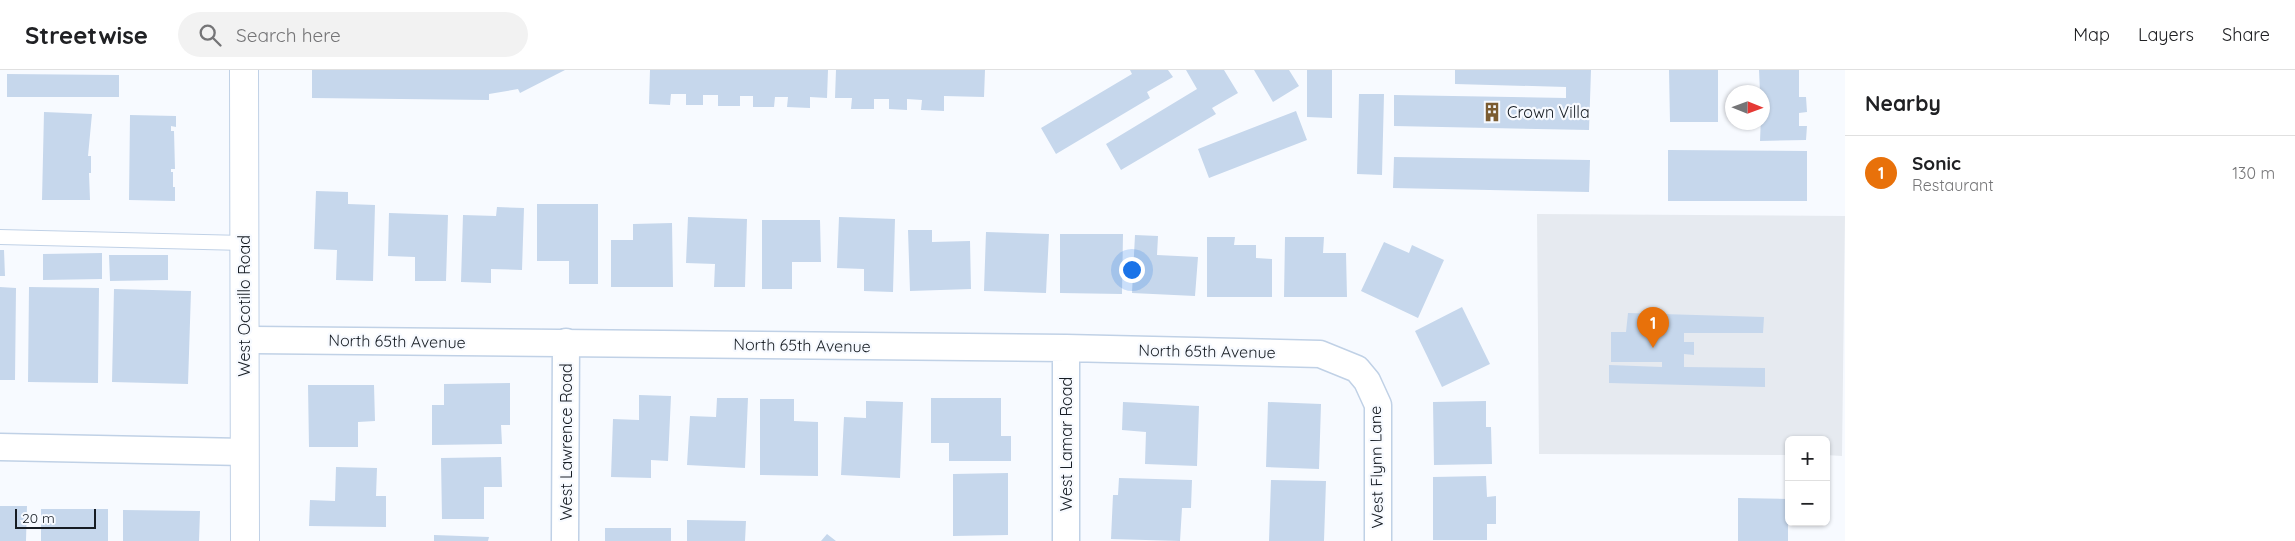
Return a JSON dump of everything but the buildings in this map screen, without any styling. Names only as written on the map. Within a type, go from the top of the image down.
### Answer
[{"type":"street","name":"West Ocotillo Road","points":[[244,70],[245,541]]},
{"type":"street","name":"North 65th Avenue","points":[[245,340],[1066,348],[1320,354],[1357,369]]},
{"type":"street","name":"West Lawrence Road","points":[[565,541],[566,342]]},
{"type":"street","name":"West Lamar Road","points":[[1066,348],[1066,541]]},
{"type":"street","name":"West Flynn Lane","points":[[1357,369],[1367,381],[1378,405],[1378,541]]},
{"type":"street","points":[[0,447],[244,452]]},
{"type":"lane","points":[[0,237],[244,243]]},
{"type":"shaded area","points":[[1537,214],[1845,216],[1842,456],[1830,455],[1830,436],[1785,436],[1785,455],[1539,454]]},
{"type":"place","name":"Crown Villa","points":[[1492,112]]},
{"type":"place","name":"Sonic","points":[[1653,348]]}]
